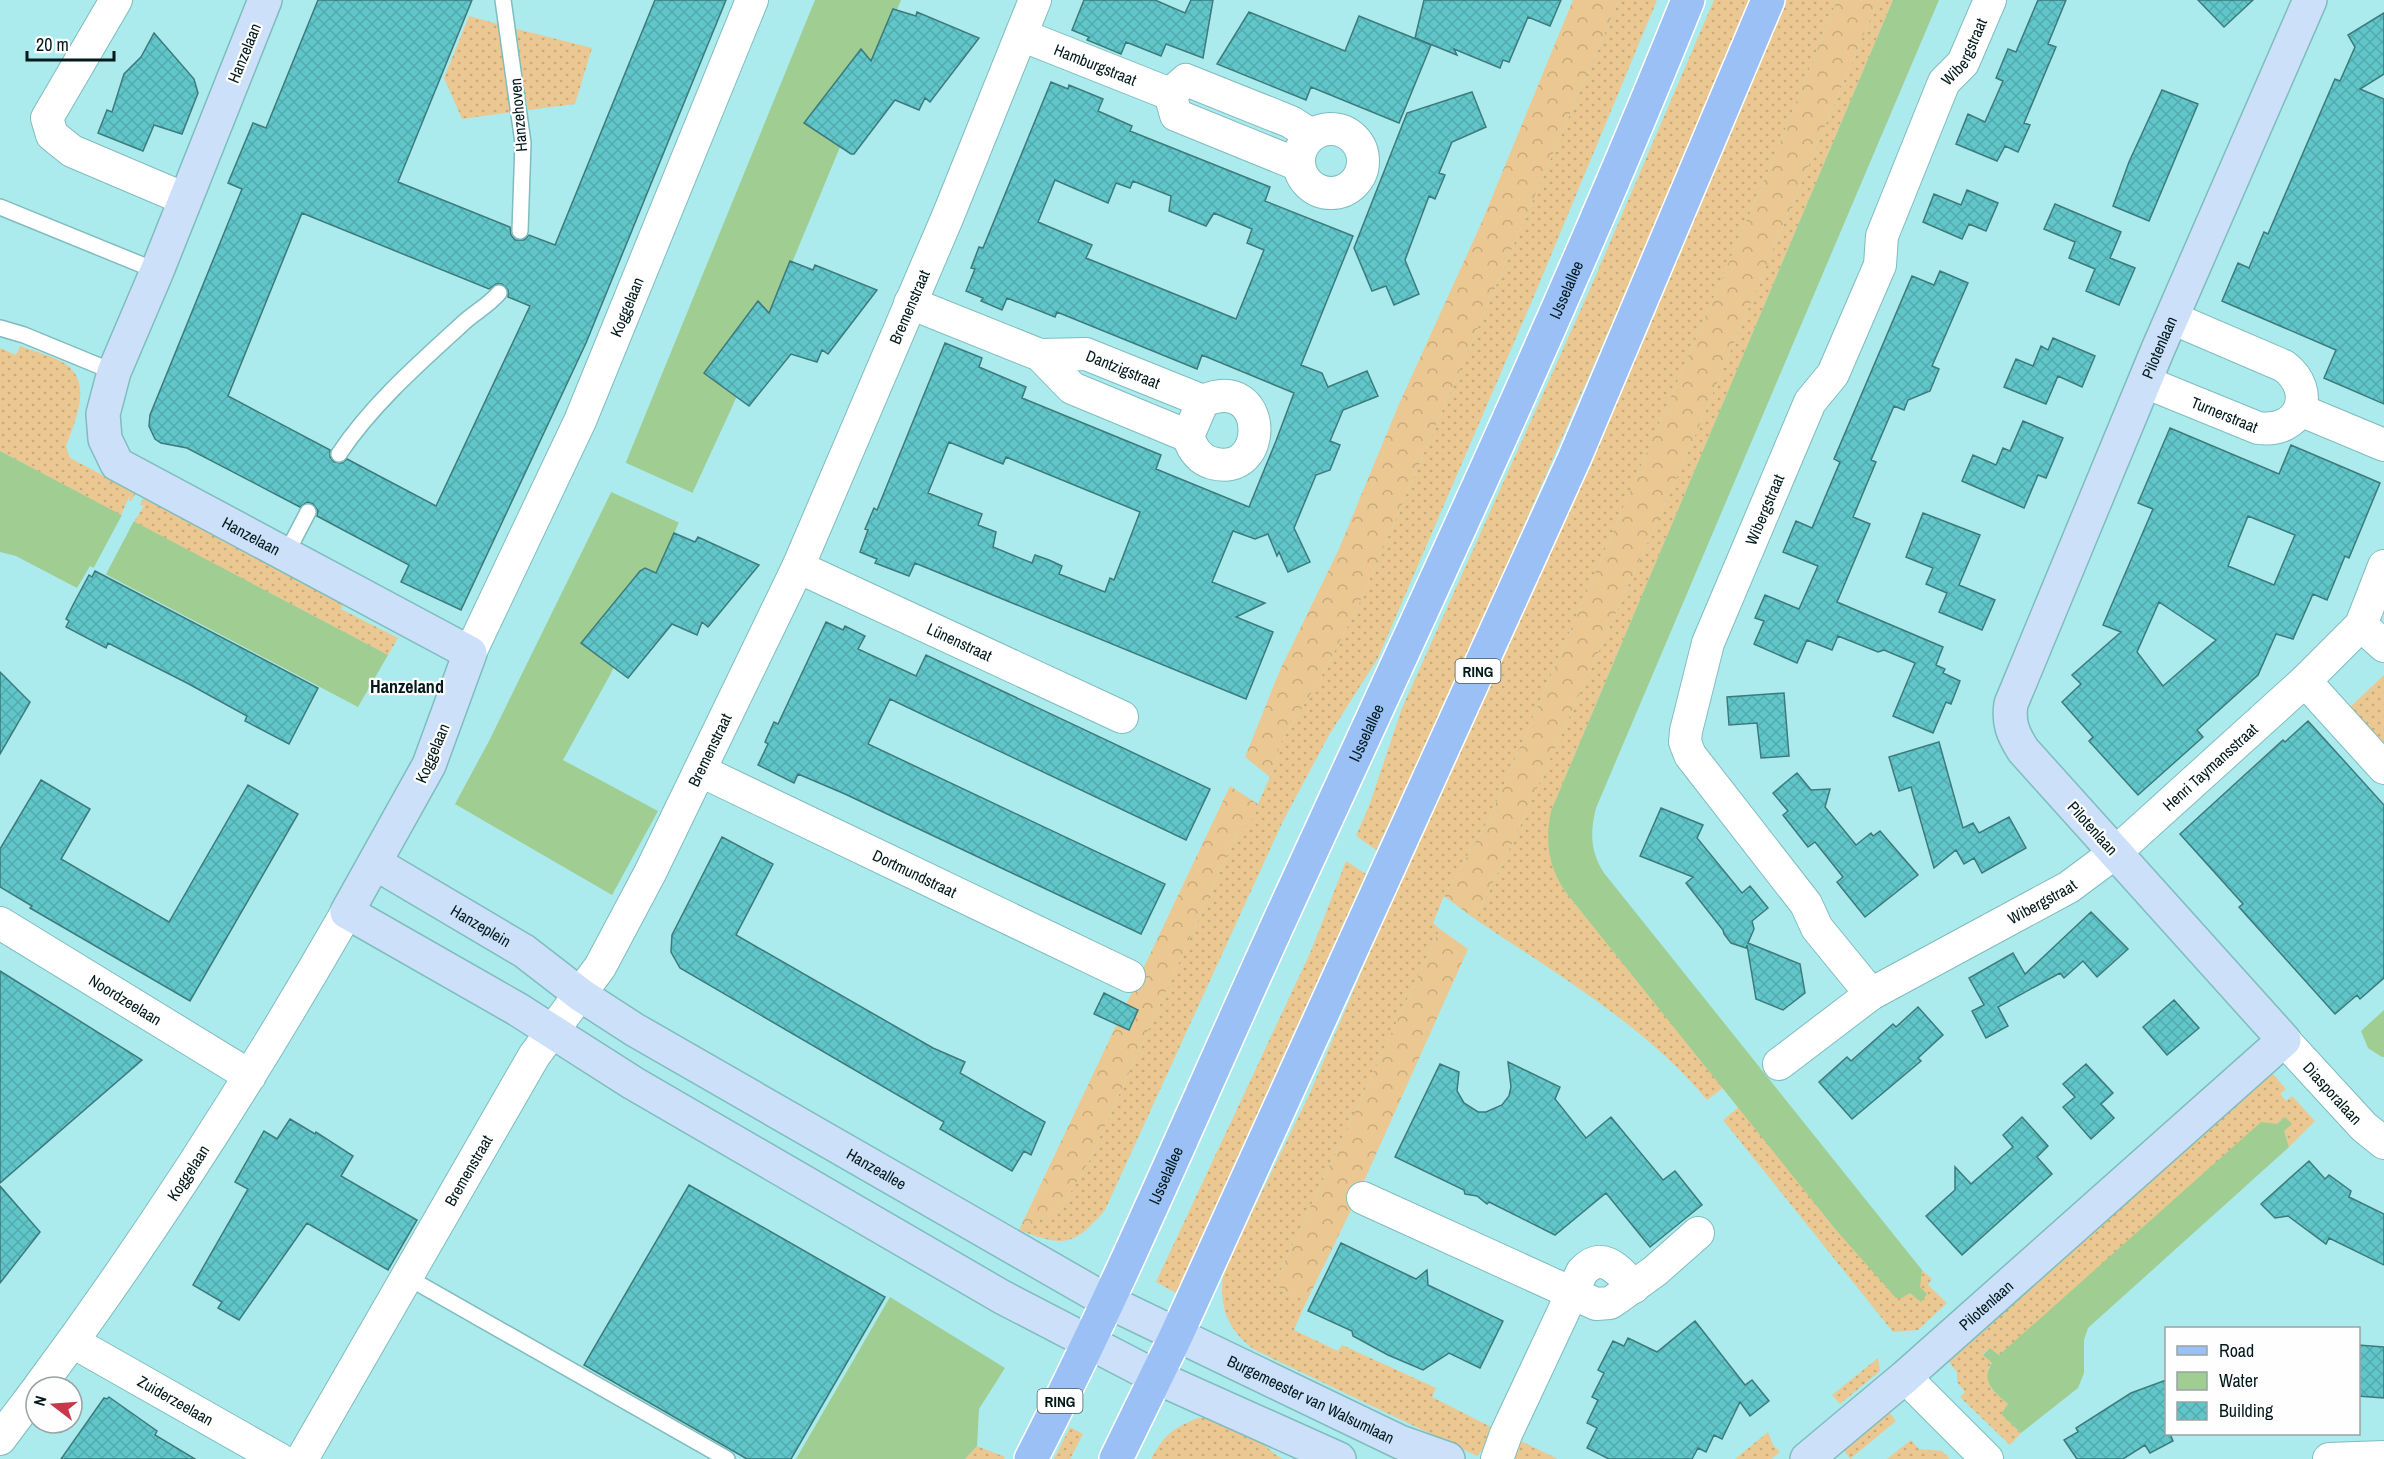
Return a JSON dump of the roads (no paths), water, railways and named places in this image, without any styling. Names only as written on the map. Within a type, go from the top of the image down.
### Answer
[{"type":"main road","name":"IJsselallee","points":[[1031,1459],[1107,1301],[1438,574],[1630,144],[1688,0]]},
{"type":"main road","name":"RING","points":[[1116,1459],[1176,1336],[1575,457],[1768,0]]},
{"type":"street","points":[[116,0],[47,118],[52,135],[72,151],[185,199]]},
{"type":"street","name":"Hanzelaan","points":[[266,0],[114,372],[103,414],[105,439],[117,464],[285,556],[470,653]]},
{"type":"street","name":"Koggelaan","points":[[48,1375],[138,1248],[250,1076],[347,912],[429,765],[470,653],[580,421],[752,0]]},
{"type":"street","name":"Bremenstraat","points":[[302,1459],[534,1056],[600,967],[701,771],[798,567],[948,216],[1035,0]]},
{"type":"street","name":"Wibergstraat","points":[[1871,994],[1817,928],[1806,904],[1690,754],[1685,742],[1686,731],[1708,643],[1810,402],[1833,374],[1880,265],[1882,236],[1944,82],[1963,63],[1990,0]]},
{"type":"street","name":"Pilotenlaan","points":[[1807,1459],[1905,1377],[2283,1040],[2023,750],[2010,727],[2009,716],[2011,704],[2145,382],[2310,0]]},
{"type":"street","name":"Hamburgstraat","points":[[1021,35],[1170,94]]},
{"type":"street","points":[[1299,165],[1176,114],[1170,94],[1186,80],[1291,122],[1311,135]]},
{"type":"street","points":[[1330,129],[1341,130],[1352,136],[1362,153],[1362,171],[1351,186],[1334,193],[1326,193],[1308,183],[1299,165],[1303,149],[1311,135],[1330,129]]},
{"type":"street","name":"Dantzigstraat","points":[[910,303],[1040,355],[1086,354],[1203,402]]},
{"type":"street","points":[[2172,318],[2284,366],[2293,373],[2298,381],[2301,390],[2300,410],[2384,445]]},
{"type":"street","name":"Dantzigstraat","points":[[1040,355],[1072,388],[1188,436]]},
{"type":"street","name":"Turnerstraat","points":[[2145,382],[2258,428],[2277,428],[2294,418],[2300,410]]},
{"type":"street","points":[[1213,397],[1235,398],[1244,404],[1256,423],[1253,444],[1247,453],[1229,464],[1207,461],[1198,455],[1188,436],[1203,402],[1213,397]]},
{"type":"street","name":"Henri Taymansstraat","points":[[2116,852],[2305,681],[2361,625],[2384,566]]},
{"type":"street","name":"Lünenstraat","points":[[798,567],[1122,717]]},
{"type":"street","points":[[2361,625],[2384,646]]},
{"type":"street","points":[[2305,681],[2384,768]]},
{"type":"street","name":"Dortmundstraat","points":[[701,771],[1129,976]]},
{"type":"street","name":"Wibergstraat","points":[[1779,1064],[1871,994],[2069,887],[2116,852]]},
{"type":"street","name":"Hanzeplein","points":[[375,863],[524,951],[581,995]]},
{"type":"street","points":[[347,912],[552,1031],[633,1083],[1002,1297],[1156,1377],[1339,1459]]},
{"type":"street","name":"Noordzeelaan","points":[[0,923],[250,1076]]},
{"type":"street","name":"Hanzeallee","points":[[581,995],[635,1030],[1107,1301],[1176,1336]]},
{"type":"street","name":"Diasporalaan","points":[[2283,1040],[2364,1127],[2384,1143]]},
{"type":"street","points":[[1363,1198],[1596,1304],[1610,1303],[1634,1287],[1698,1233]]},
{"type":"street","points":[[1497,1459],[1506,1434],[1573,1294]]},
{"type":"street","name":"Burgemeester van Walsumlaan","points":[[1176,1336],[1252,1369],[1400,1442],[1448,1459]]},
{"type":"street","name":"Zuiderzeelaan","points":[[73,1342],[279,1459]]},
{"type":"street","points":[[1905,1377],[1987,1459]]},
{"type":"street","points":[[0,1439],[24,1407]]},
{"type":"street","points":[[2329,1459],[2384,1457]]},
{"type":"lane","name":"Hanzehoven","points":[[503,0],[523,143],[520,231]]},
{"type":"lane","points":[[0,207],[157,271]]},
{"type":"lane","points":[[339,454],[365,419],[417,366],[499,293]]},
{"type":"lane","points":[[0,328],[24,335],[114,372]]},
{"type":"lane","points":[[285,556],[308,512]]},
{"type":"lane","points":[[407,1277],[727,1459]]},
{"type":"water","points":[[815,0],[901,0],[733,405],[679,522],[648,597],[610,675],[563,760],[658,811],[612,895],[455,804],[489,741],[626,462]]},
{"type":"water","points":[[1893,0],[1939,0],[1596,808],[1592,841],[1599,865],[1604,873],[1922,1270],[1920,1287],[1927,1294],[1921,1302],[1910,1293],[1902,1298],[1896,1298],[1836,1230],[1564,890],[1554,871],[1548,842],[1551,811]]},
{"type":"water","points":[[0,451],[388,655],[358,707],[90,566],[77,588],[16,556],[0,552]]},
{"type":"water","points":[[2384,1010],[2384,1057],[2382,1057],[2368,1048],[2361,1031]]},
{"type":"water","points":[[2285,1117],[2292,1124],[2284,1131],[2289,1147],[2088,1328],[2084,1340],[2084,1373],[2078,1388],[2021,1433],[2001,1414],[2008,1404],[1990,1386],[1987,1375],[1992,1363],[1983,1355],[1990,1348],[1999,1355],[2261,1122],[2277,1124]]},
{"type":"water","points":[[890,1297],[1005,1368],[979,1409],[977,1446],[965,1459],[796,1459]]},
{"type":"district","name":"Hanzeland","points":[[407,686]]}]
